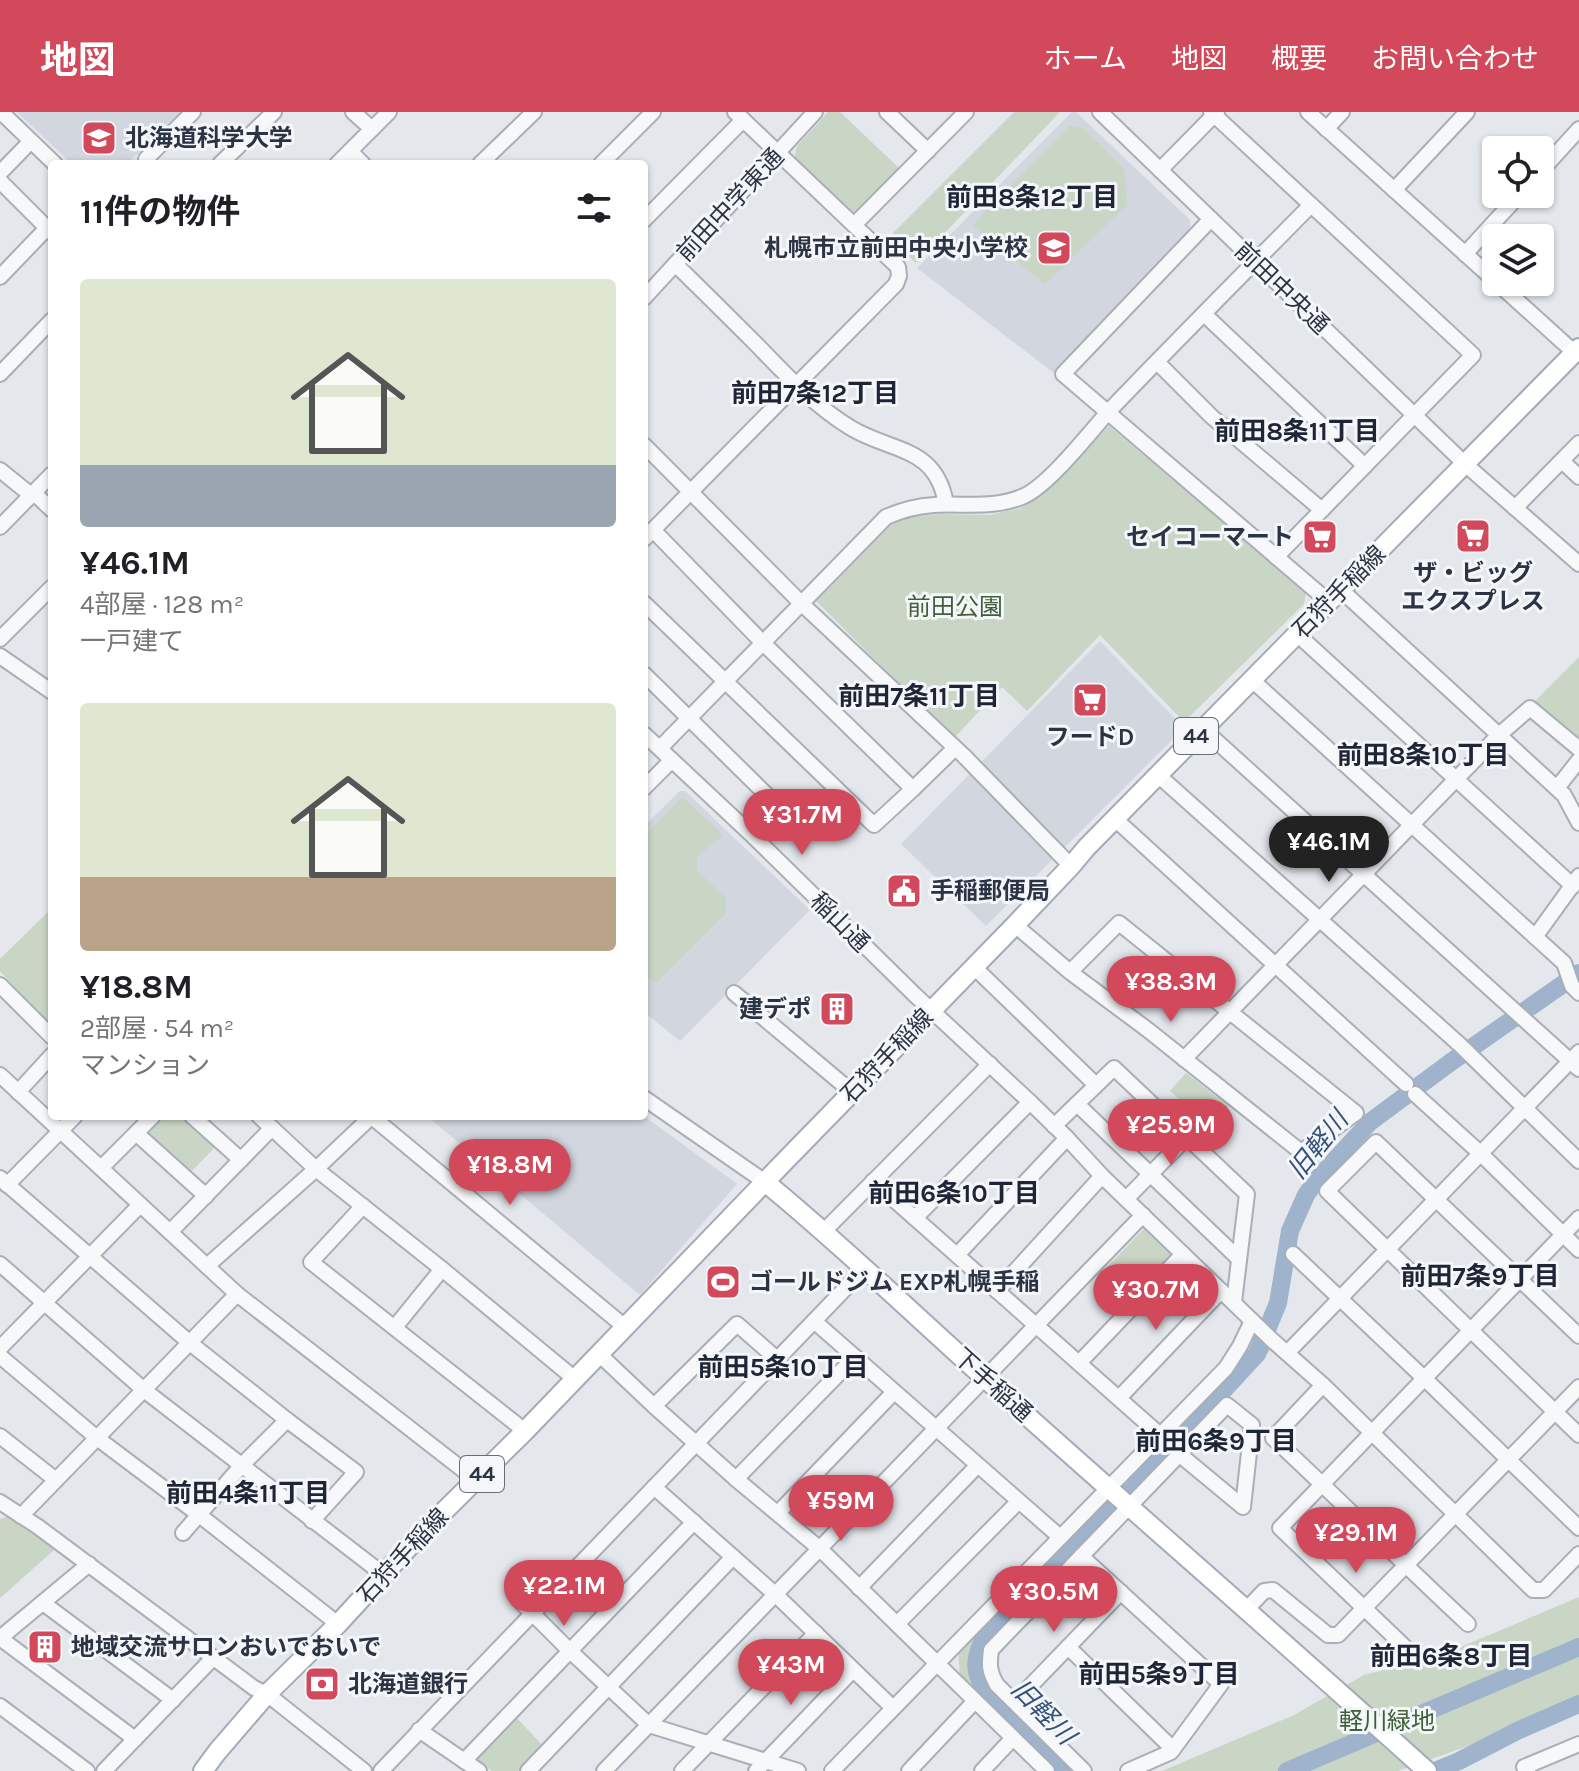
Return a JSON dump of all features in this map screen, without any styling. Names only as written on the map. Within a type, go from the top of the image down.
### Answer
[{"type":"main road","name":"石狩手稲線","points":[[203,1771],[267,1694],[338,1624],[419,1536],[525,1431],[1087,847],[1577,351]]},
{"type":"main road","name":"下手稲通","points":[[765,1182],[824,1231],[1427,1771]]},
{"type":"street","points":[[1,112],[51,160]]},
{"type":"street","points":[[147,160],[193,112]]},
{"type":"street","points":[[224,160],[274,112]]},
{"type":"street","points":[[353,112],[372,129]]},
{"type":"street","points":[[341,160],[389,112]]},
{"type":"street","points":[[484,160],[534,112]]},
{"type":"street","points":[[605,160],[653,112]]},
{"type":"street","name":"前田中学東通","points":[[648,294],[815,112]]},
{"type":"street","points":[[887,112],[928,151]]},
{"type":"street","points":[[854,225],[966,112]]},
{"type":"street","name":"前田中央通","points":[[1100,112],[1465,464],[1579,564]]},
{"type":"street","points":[[1308,112],[1577,351]]},
{"type":"street","points":[[1326,129],[1342,112]]},
{"type":"street","points":[[1394,190],[1467,112]]},
{"type":"street","points":[[1160,170],[1214,113],[1473,355],[1276,557]]},
{"type":"street","points":[[648,216],[739,116],[898,267],[896,284],[648,534],[913,789]]},
{"type":"street","points":[[1554,157],[1579,129]]},
{"type":"street","points":[[0,173],[31,141]]},
{"type":"street","points":[[350,151],[359,160]]},
{"type":"street","points":[[0,181],[48,229]]},
{"type":"street","points":[[660,748],[886,517],[930,505],[1006,502],[1027,495],[1043,483],[1311,205]]},
{"type":"street","points":[[1465,254],[1507,208]]},
{"type":"street","points":[[1211,219],[1063,374],[1276,557],[1335,596],[1499,735],[1564,795],[1579,823]]},
{"type":"street","points":[[0,277],[48,233]]},
{"type":"street","points":[[675,264],[795,384],[834,417],[877,441],[915,455],[931,467],[944,492],[946,504]]},
{"type":"street","points":[[1204,314],[1365,466]]},
{"type":"street","points":[[0,374],[48,324]]},
{"type":"street","points":[[1157,362],[1212,417],[1322,510]]},
{"type":"street","points":[[1515,508],[1579,443]]},
{"type":"street","points":[[648,449],[801,603],[955,748],[1071,866]]},
{"type":"street","points":[[1562,461],[1579,477]]},
{"type":"street","points":[[1,472],[48,507]]},
{"type":"street","points":[[0,527],[48,478]]},
{"type":"street","points":[[3,630],[48,591]]},
{"type":"street","points":[[648,607],[874,825],[955,748]]},
{"type":"street","points":[[1297,634],[1456,779],[1576,881],[1535,937]]},
{"type":"street","points":[[0,656],[48,689]]},
{"type":"street","points":[[648,678],[780,808],[754,837]]},
{"type":"street","points":[[1252,680],[1564,963],[1575,989]]},
{"type":"street","points":[[1184,1059],[1499,735],[1530,708],[1579,749]]},
{"type":"street","points":[[1203,729],[1518,1013],[1576,1061],[1480,1153],[1287,1353]]},
{"type":"street","name":"稲山通","points":[[648,738],[1030,1102],[1102,1176],[1533,1590],[1544,1590],[1579,1554]]},
{"type":"street","points":[[648,784],[672,760]]},
{"type":"street","points":[[1557,788],[1579,760]]},
{"type":"street","points":[[1158,775],[1459,1044],[1579,1161]]},
{"type":"street","points":[[1115,819],[1480,1153],[1579,1250]]},
{"type":"street","points":[[1015,925],[1070,972],[1301,1152],[1356,1113],[1119,923],[1070,972]]},
{"type":"street","points":[[974,967],[1096,1085]]},
{"type":"street","points":[[0,985],[48,1033]]},
{"type":"street","points":[[734,993],[852,1092]]},
{"type":"street","points":[[18,1092],[48,1059]]},
{"type":"street","points":[[824,1231],[990,1064]]},
{"type":"street","points":[[1054,1126],[1114,1068],[1247,1194],[1234,1302]]},
{"type":"street","points":[[0,1075],[48,1120]]},
{"type":"street","name":"下手稲通","points":[[648,1101],[765,1182]]},
{"type":"street","points":[[915,1218],[1030,1102]]},
{"type":"street","points":[[1077,1104],[1239,1259]]},
{"type":"street","points":[[48,1120],[237,1294],[476,1480]]},
{"type":"street","points":[[71,1120],[4,1181],[190,1343],[356,1472],[312,1521]]},
{"type":"street","points":[[101,1168],[149,1120]]},
{"type":"street","points":[[196,1120],[241,1160]]},
{"type":"street","points":[[263,1120],[316,1169],[575,1379]]},
{"type":"street","points":[[207,1266],[368,1120]]},
{"type":"street","points":[[377,1120],[625,1327]]},
{"type":"street","points":[[170,1232],[272,1128]]},
{"type":"street","points":[[136,1133],[206,1196]]},
{"type":"street","points":[[1126,1199],[1187,1137]]},
{"type":"street","points":[[957,1255],[1067,1138]]},
{"type":"street","points":[[1579,1336],[1376,1142],[1327,1191],[1579,1435]]},
{"type":"street","points":[[997,1291],[1102,1176]]},
{"type":"street","points":[[873,1181],[1160,1435]]},
{"type":"street","points":[[0,1348],[140,1205]]},
{"type":"street","points":[[363,1206],[311,1262],[525,1431]]},
{"type":"street","points":[[604,1771],[1143,1215]]},
{"type":"street","points":[[1407,1649],[1280,1528],[1579,1218]]},
{"type":"street","points":[[1079,1363],[1183,1254]]},
{"type":"street","points":[[1293,1254],[1579,1528]]},
{"type":"street","points":[[0,1264],[144,1390],[384,1575]]},
{"type":"street","points":[[381,1771],[865,1268]]},
{"type":"street","points":[[395,1327],[442,1269]]},
{"type":"street","points":[[1119,1398],[1221,1291]]},
{"type":"street","points":[[21,1516],[237,1294]]},
{"type":"street","points":[[814,1321],[1060,1537]]},
{"type":"street","points":[[832,1771],[1226,1368],[1254,1323]]},
{"type":"street","points":[[654,1406],[737,1324],[777,1359]]},
{"type":"street","points":[[599,1354],[696,1444],[820,1549],[1047,1771]]},
{"type":"street","points":[[0,1356],[97,1438],[338,1624]]},
{"type":"street","points":[[736,1479],[855,1357]]},
{"type":"street","points":[[1323,1385],[1273,1438],[1468,1624]]},
{"type":"street","points":[[1247,1609],[1264,1591],[1273,1590],[1328,1635],[1338,1635],[1579,1387]]},
{"type":"street","points":[[778,1513],[894,1392]]},
{"type":"street","points":[[1084,1771],[997,1685],[989,1666],[991,1650],[1179,1454],[1227,1405],[1252,1425],[1243,1507],[1179,1454]]},
{"type":"street","points":[[183,1533],[242,1465],[287,1420]]},
{"type":"street","points":[[0,1436],[56,1480]]},
{"type":"street","points":[[859,1588],[977,1466]]},
{"type":"street","points":[[654,1487],[776,1595],[893,1708]]},
{"type":"street","points":[[897,1624],[1018,1502]]},
{"type":"street","points":[[1,1504],[89,1564],[254,1688],[267,1694],[353,1768]]},
{"type":"street","points":[[464,1761],[694,1522]]},
{"type":"street","points":[[1081,1556],[1221,1684],[1171,1752],[1128,1771]]},
{"type":"street","points":[[528,1771],[733,1557]]},
{"type":"street","points":[[89,1564],[0,1638],[135,1739]]},
{"type":"street","points":[[1015,1702],[1121,1592]]},
{"type":"street","points":[[518,1599],[649,1725],[709,1743],[761,1766],[798,1771]]},
{"type":"street","points":[[43,1603],[173,1700]]},
{"type":"street","points":[[682,1771],[816,1633]]},
{"type":"street","points":[[1068,1647],[1173,1749]]},
{"type":"street","points":[[104,1771],[213,1658]]},
{"type":"street","points":[[761,1766],[853,1670]]},
{"type":"street","points":[[909,1771],[975,1701]]},
{"type":"street","points":[[0,1706],[87,1771]]},
{"type":"street","points":[[419,1730],[479,1771]]},
{"type":"street","points":[[982,1771],[1013,1738]]},
{"type":"street","points":[[1528,1771],[1524,1767],[1579,1744]]},
{"type":"shaded area","name":"北海道科学大学","points":[[17,112],[180,112],[131,160],[68,160]]},
{"type":"shaded area","name":"札幌市立前田中央小学校","points":[[1072,112],[1076,112],[1190,220],[1190,228],[1054,373],[917,268]]},
{"type":"shaded area","points":[[1100,641],[1184,728],[986,926],[901,844]]},
{"type":"shaded area","points":[[680,791],[685,791],[810,910],[680,1041],[648,1015],[648,822]]},
{"type":"shaded area","points":[[648,1119],[737,1184],[640,1295],[432,1120]]},
{"type":"green space","points":[[828,112],[840,112],[900,169],[855,213],[849,213],[794,159],[797,146]]},
{"type":"green space","points":[[1014,112],[1060,112],[916,263],[891,239],[892,234]]},
{"type":"green space","points":[[1069,126],[1084,128],[1124,168],[1127,205],[1045,284],[973,225]]},
{"type":"green space","name":"前田公園","points":[[1109,426],[1306,592],[1304,604],[1184,722],[1100,635],[1027,711],[1002,687],[954,738],[814,599],[887,526],[901,517],[989,515],[1021,508],[1041,493]]},
{"type":"green space","points":[[1579,657],[1579,740],[1532,704]]},
{"type":"green space","points":[[682,797],[723,835],[697,857],[697,871],[726,897],[726,913],[656,983],[648,976],[648,832]]},
{"type":"green space","points":[[48,912],[48,1023],[0,971],[0,959]]},
{"type":"green space","points":[[1186,1073],[1228,1106],[1211,1128],[1170,1091]]},
{"type":"green space","points":[[159,1120],[187,1120],[215,1147],[191,1172],[148,1131]]},
{"type":"green space","points":[[1149,1228],[1172,1252],[1172,1256],[1135,1293],[1107,1267],[1144,1229]]},
{"type":"green space","points":[[1249,1332],[1271,1350],[987,1649],[988,1672],[1080,1771],[1049,1771],[960,1681],[958,1645],[1231,1366]]},
{"type":"green space","points":[[9,1516],[54,1550],[0,1598],[0,1519]]},
{"type":"green space","name":"軽川緑地","points":[[1579,1597],[1579,1701],[1398,1771],[1162,1771],[1294,1715],[1364,1675],[1437,1657]]},
{"type":"green space","points":[[516,1717],[542,1745],[518,1771],[492,1771],[478,1761],[477,1755]]},
{"type":"waterway","name":"旧軽川","points":[[1129,1493],[1257,1354],[1278,1303],[1290,1231],[1306,1195],[1318,1178],[1370,1122],[1579,973]]},
{"type":"waterway","name":"旧軽川","points":[[1064,1771],[989,1696],[977,1673],[978,1652],[986,1635],[1116,1506]]},
{"type":"waterway","points":[[1287,1771],[1579,1647]]},
{"type":"waterway","points":[[1435,1771],[1579,1704]]},
{"type":"place","name":"北海道科学大学","points":[[99,138]]},
{"type":"place","name":"札幌市立前田中央小学校","points":[[1054,248]]},
{"type":"place","name":"ザ・ビッグ エクスプレス","points":[[1473,536]]},
{"type":"place","name":"セイコーマート","points":[[1320,537]]},
{"type":"place","name":"フードD","points":[[1090,700]]},
{"type":"place","name":"手稲郵便局","points":[[904,891]]},
{"type":"place","name":"建デポ","points":[[837,1009]]},
{"type":"place","name":"ゴールドジム EXP札幌手稲","points":[[723,1282]]},
{"type":"place","name":"地域交流サロンおいでおいで","points":[[45,1647]]},
{"type":"place","name":"北海道銀行","points":[[322,1684]]},
{"type":"district","name":"前田8条12丁目","points":[[1032,197]]},
{"type":"district","name":"前田7条12丁目","points":[[815,393]]},
{"type":"district","name":"前田8条11丁目","points":[[1297,431]]},
{"type":"district","name":"前田7条11丁目","points":[[919,696]]},
{"type":"district","name":"前田8条10丁目","points":[[1423,755]]},
{"type":"district","name":"前田6条10丁目","points":[[954,1193]]},
{"type":"district","name":"前田7条9丁目","points":[[1480,1276]]},
{"type":"district","name":"前田5条10丁目","points":[[783,1367]]},
{"type":"district","name":"前田6条9丁目","points":[[1216,1441]]},
{"type":"district","name":"前田4条11丁目","points":[[248,1493]]},
{"type":"district","name":"前田6条8丁目","points":[[1451,1656]]},
{"type":"district","name":"前田5条9丁目","points":[[1159,1674]]}]
